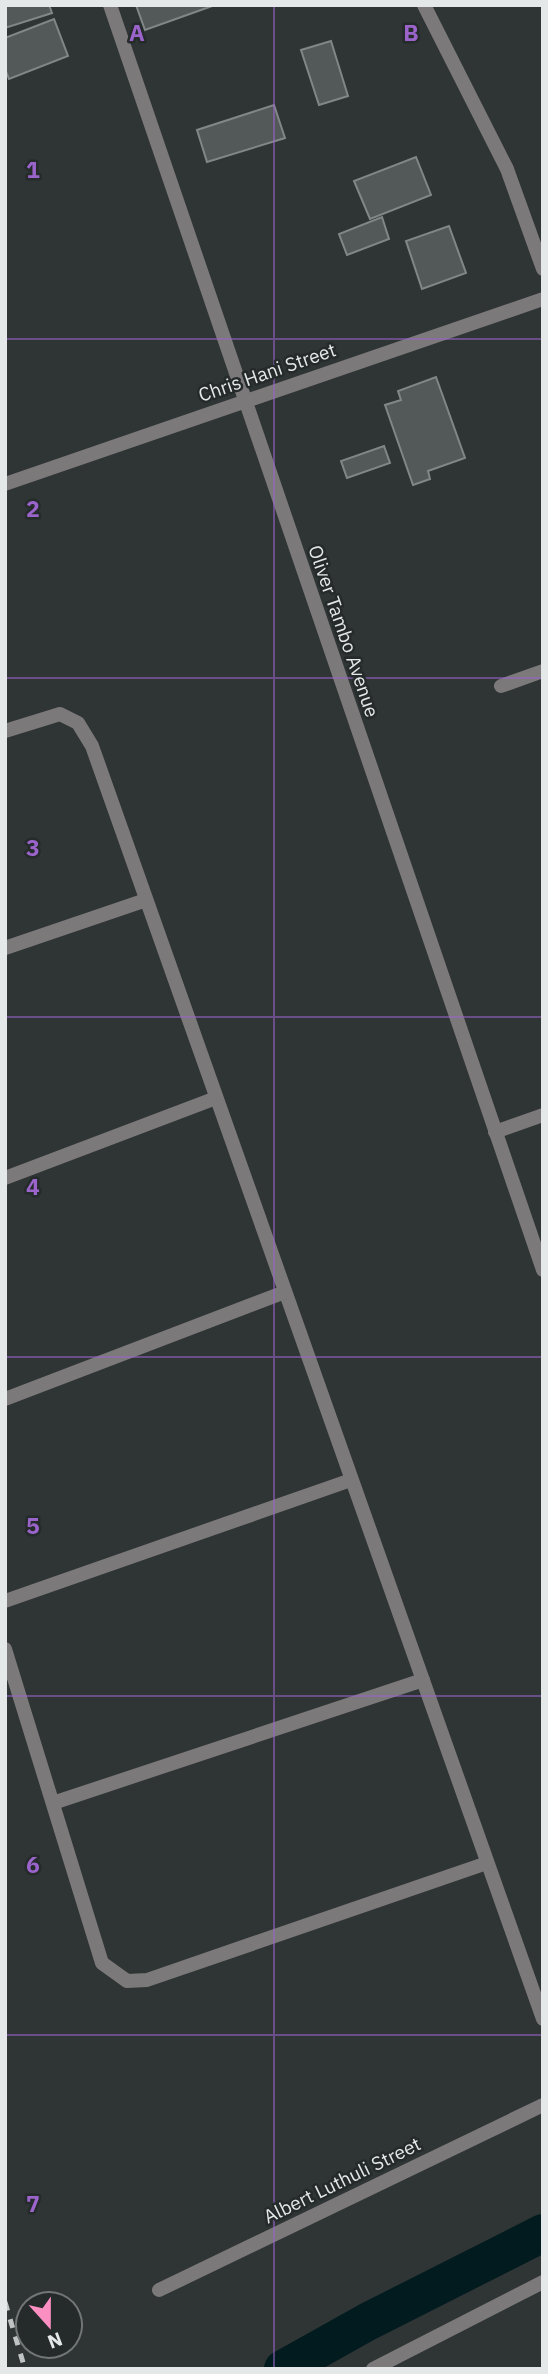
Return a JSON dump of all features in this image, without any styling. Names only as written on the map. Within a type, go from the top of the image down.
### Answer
[{"type":"street","name":"Oliver Tambo Avenue","points":[[110,5],[543,1269]]},
{"type":"street","points":[[424,5],[489,131],[543,269]]},
{"type":"street","name":"Chris Hani Street","points":[[5,484],[543,299]]},
{"type":"street","points":[[500,686],[543,671]]},
{"type":"street","points":[[5,731],[60,714],[78,723],[92,746],[543,2019]]},
{"type":"street","points":[[5,948],[146,900]]},
{"type":"street","points":[[5,1178],[216,1098]]},
{"type":"street","points":[[495,1132],[543,1115]]},
{"type":"street","points":[[5,1399],[285,1292]]},
{"type":"street","points":[[5,1601],[351,1480]]},
{"type":"street","points":[[5,1649],[102,1964],[127,1981],[147,1980],[487,1863]]},
{"type":"street","points":[[53,1803],[423,1680]]},
{"type":"street","name":"Albert Luthuli Street","points":[[159,2290],[543,2105]]},
{"type":"street","points":[[373,2369],[543,2282]]},
{"type":"building","points":[[5,5],[49,5],[52,13],[5,28]]},
{"type":"building","points":[[136,5],[215,5],[145,30]]},
{"type":"building","points":[[54,19],[68,56],[9,79],[5,69],[5,38]]},
{"type":"building","points":[[331,41],[348,96],[319,105],[301,50]]},
{"type":"building","points":[[274,105],[285,138],[207,162],[197,130]]},
{"type":"building","points":[[416,157],[431,195],[370,219],[354,181]]},
{"type":"building","points":[[382,217],[389,239],[347,255],[339,234]]},
{"type":"building","points":[[449,226],[466,273],[422,289],[406,241]]},
{"type":"building","points":[[436,377],[465,458],[428,471],[430,479],[413,485],[385,405],[401,400],[398,391]]},
{"type":"building","points":[[384,446],[390,463],[347,478],[341,461]]},
{"type":"waterway","points":[[283,2369],[367,2322],[543,2233]]},
{"type":"railway","points":[[5,2302],[25,2369]]}]
